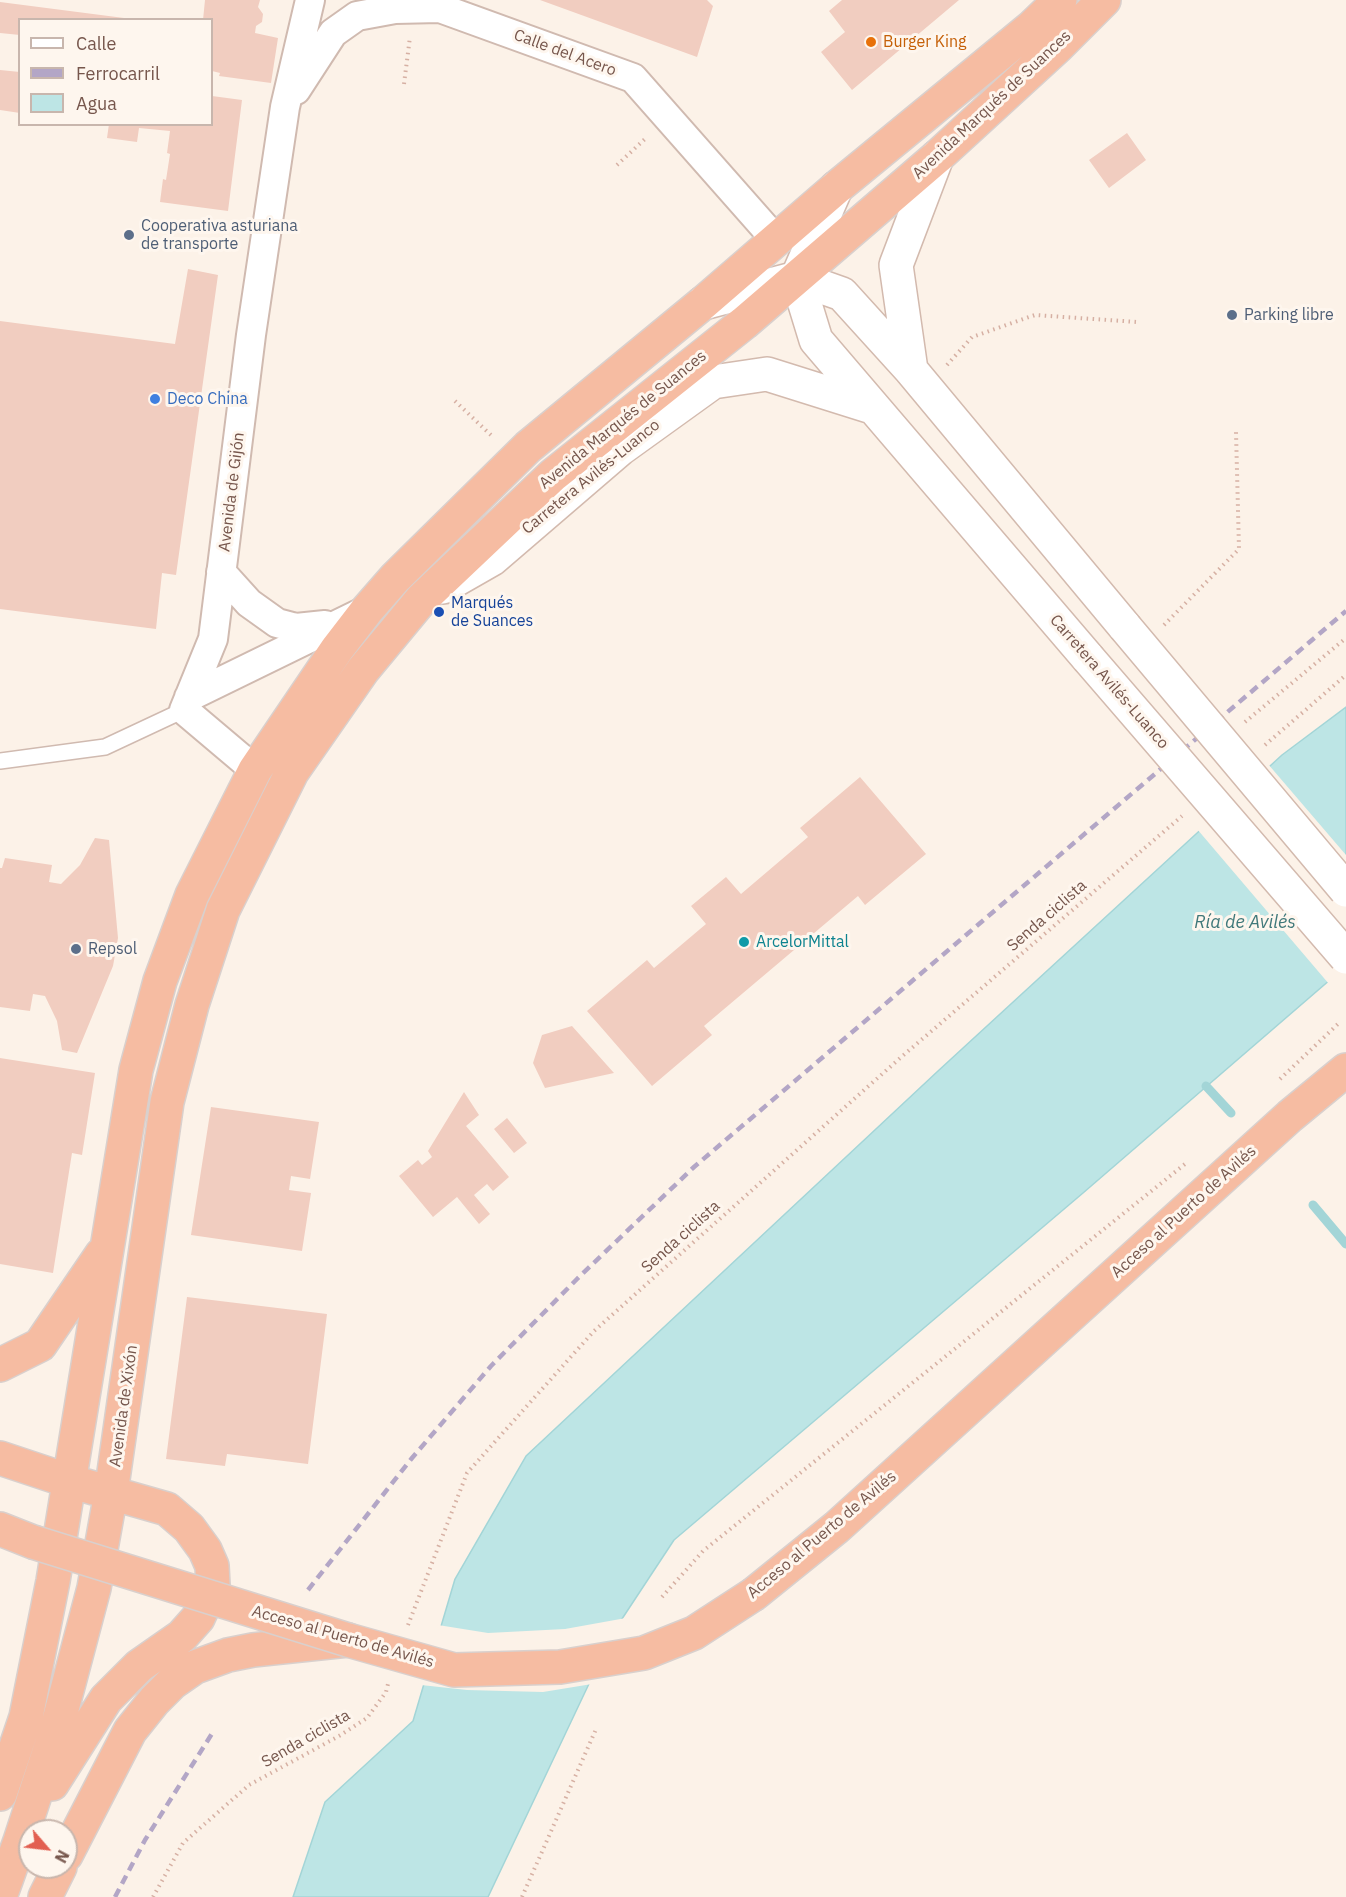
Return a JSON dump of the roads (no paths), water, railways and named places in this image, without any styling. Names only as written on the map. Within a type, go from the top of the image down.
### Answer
[{"type":"highway","name":"Avenida Marqués de Suances","points":[[108,1245],[136,1070],[160,981],[192,895],[255,770],[367,610],[395,578],[516,459],[703,303],[836,188],[1032,27],[1060,0]]},
{"type":"highway","name":"Avenida Marqués de Suances","points":[[223,910],[292,772],[363,670],[421,600],[552,475],[744,323],[937,157],[1057,47],[1104,0]]},
{"type":"highway","name":"Avenida de Xixón","points":[[27,1819],[57,1728],[94,1588],[111,1493],[167,1102],[192,1005],[223,910]]},
{"type":"highway","name":"Acceso al Puerto de Avilés","points":[[12,1536],[348,1640],[454,1670],[560,1667],[645,1653],[694,1633],[754,1594],[837,1527],[1290,1116],[1346,1070]]},
{"type":"highway","points":[[0,1365],[40,1345],[108,1245]]},
{"type":"highway","points":[[0,1794],[26,1717],[53,1581],[108,1245]]},
{"type":"highway","points":[[0,1458],[69,1481],[167,1509],[189,1528],[205,1550],[212,1566],[213,1585],[198,1618],[182,1636],[139,1666],[106,1699],[67,1758],[32,1819]]},
{"type":"highway","points":[[78,1831],[129,1731],[153,1701],[172,1683],[195,1667],[228,1655],[253,1650],[348,1640]]},
{"type":"highway","name":"Avenida de Xixón","points":[[0,1897],[18,1847]]},
{"type":"highway","points":[[45,1897],[54,1879]]},
{"type":"main road","points":[[919,379],[896,265],[937,157]]},
{"type":"main road","points":[[797,278],[836,188]]},
{"type":"main road","points":[[703,303],[797,278],[842,294],[919,379],[1346,890]]},
{"type":"main road","name":"Carretera Avilés-Luanco","points":[[797,278],[816,340],[1346,957]]},
{"type":"main road","name":"Carretera Avilés-Luanco","points":[[421,600],[492,559],[620,449],[713,382],[767,374],[872,407]]},
{"type":"street","name":"Avenida de Gijón","points":[[186,703],[213,639],[251,335],[285,107],[310,0]]},
{"type":"street","name":"Calle del Acero","points":[[285,107],[333,33],[346,8],[440,8],[633,78],[776,240]]},
{"type":"street","points":[[221,572],[249,603],[277,623],[296,628],[322,626],[367,610]]},
{"type":"street","points":[[255,770],[186,703],[367,610]]},
{"type":"lane","points":[[0,761],[105,747],[186,703]]},
{"type":"water","name":"Ría de Avilés","points":[[1346,707],[1346,966],[674,1540],[614,1631],[488,1897],[293,1897],[325,1802],[413,1721],[455,1579],[526,1456],[938,1071],[1282,755]]},
{"type":"waterway","points":[[1206,1086],[1231,1113]]},
{"type":"waterway","points":[[1313,1205],[1346,1244]]},
{"type":"railway","points":[[308,1590],[412,1458],[491,1366],[578,1278],[694,1167],[1346,611]]},
{"type":"railway","points":[[115,1897],[145,1840],[213,1732]]},
{"type":"place","name":"Burger King","points":[[871,42]]},
{"type":"place","name":"Cooperativa asturiana de transporte","points":[[129,235]]},
{"type":"place","name":"Parking libre","points":[[1232,315]]},
{"type":"place","name":"Deco China","points":[[155,399]]},
{"type":"place","name":"Marqués de Suances","points":[[439,612]]},
{"type":"place","name":"ArcelorMittal","points":[[744,942]]},
{"type":"place","name":"Repsol","points":[[76,949]]}]
